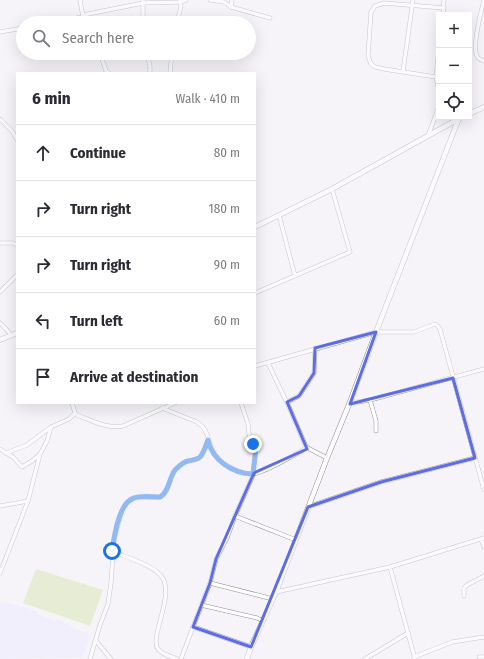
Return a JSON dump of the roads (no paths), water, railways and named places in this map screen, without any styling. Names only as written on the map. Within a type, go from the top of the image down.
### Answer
[{"type":"street","points":[[80,0],[83,16],[143,2],[186,0]]},
{"type":"street","points":[[210,0],[224,2],[231,7],[270,18]]},
{"type":"street","points":[[231,7],[232,0]]},
{"type":"street","points":[[403,71],[413,0]]},
{"type":"street","points":[[443,12],[444,0]]},
{"type":"street","points":[[484,0],[476,46],[477,56],[480,60],[484,61]]},
{"type":"street","points":[[178,16],[180,1]]},
{"type":"street","points":[[143,2],[143,16]]},
{"type":"street","points":[[436,77],[384,69],[371,64],[368,56],[371,12],[373,7],[378,4],[444,8]]},
{"type":"street","points":[[0,32],[16,29]]},
{"type":"street","points":[[102,60],[108,72]]},
{"type":"street","points":[[148,60],[150,72]]},
{"type":"street","points":[[170,72],[171,60]]},
{"type":"street","points":[[472,112],[484,106]]},
{"type":"street","points":[[428,136],[436,114]]},
{"type":"street","points":[[0,119],[12,131],[16,138]]},
{"type":"street","points":[[256,226],[332,189],[428,136],[451,120]]},
{"type":"street","points":[[247,659],[276,592],[459,120]]},
{"type":"street","points":[[256,293],[350,252],[332,189]]},
{"type":"street","points":[[279,215],[295,276]]},
{"type":"street","points":[[0,243],[13,243],[16,244]]},
{"type":"street","points":[[0,292],[16,276]]},
{"type":"street","points":[[0,323],[11,335]]},
{"type":"street","points":[[256,366],[376,332],[414,332],[435,324],[438,325],[484,490]]},
{"type":"street","points":[[0,340],[16,333]]},
{"type":"street","points":[[287,402],[299,396],[314,373],[315,348]]},
{"type":"street","points":[[268,363],[287,402],[306,447],[327,458]]},
{"type":"street","points":[[350,402],[370,400],[484,369]]},
{"type":"street","points":[[370,400],[376,421],[376,431]]},
{"type":"street","points":[[72,404],[75,413],[78,415],[110,427],[123,426],[172,404]]},
{"type":"street","points":[[181,659],[202,606],[216,559],[227,538],[253,473],[256,448],[249,434],[248,424],[241,404]]},
{"type":"street","points":[[162,408],[197,422],[206,430],[208,440],[219,461],[236,470],[253,473],[263,471],[306,447]]},
{"type":"street","points":[[6,453],[27,445],[51,427],[69,419],[75,413]]},
{"type":"street","points":[[0,573],[28,501],[40,454],[47,441],[51,427]]},
{"type":"street","points":[[90,659],[108,604],[112,583],[112,551],[122,510],[126,503],[134,498],[163,496],[171,476],[176,469],[186,461],[199,458],[208,440]]},
{"type":"street","points":[[0,449],[13,457],[22,467],[40,454]]},
{"type":"street","points":[[308,507],[381,482],[475,458]]},
{"type":"street","points":[[0,506],[28,501]]},
{"type":"street","points":[[235,516],[296,540]]},
{"type":"street","points":[[276,592],[390,567],[483,538],[484,547]]},
{"type":"street","points":[[112,551],[152,568],[162,577],[165,595],[161,620],[156,637],[156,646],[160,652],[177,659]]},
{"type":"street","points":[[390,567],[415,658],[452,642],[484,638]]},
{"type":"street","points":[[464,596],[464,588],[467,585],[484,576]]},
{"type":"street","points":[[210,583],[273,599]]},
{"type":"street","points":[[202,606],[257,618],[263,621]]},
{"type":"street","points":[[193,627],[251,647]]},
{"type":"street","points":[[365,659],[408,633]]},
{"type":"street","points":[[96,641],[111,659]]},
{"type":"street","points":[[479,657],[484,657]]}]
